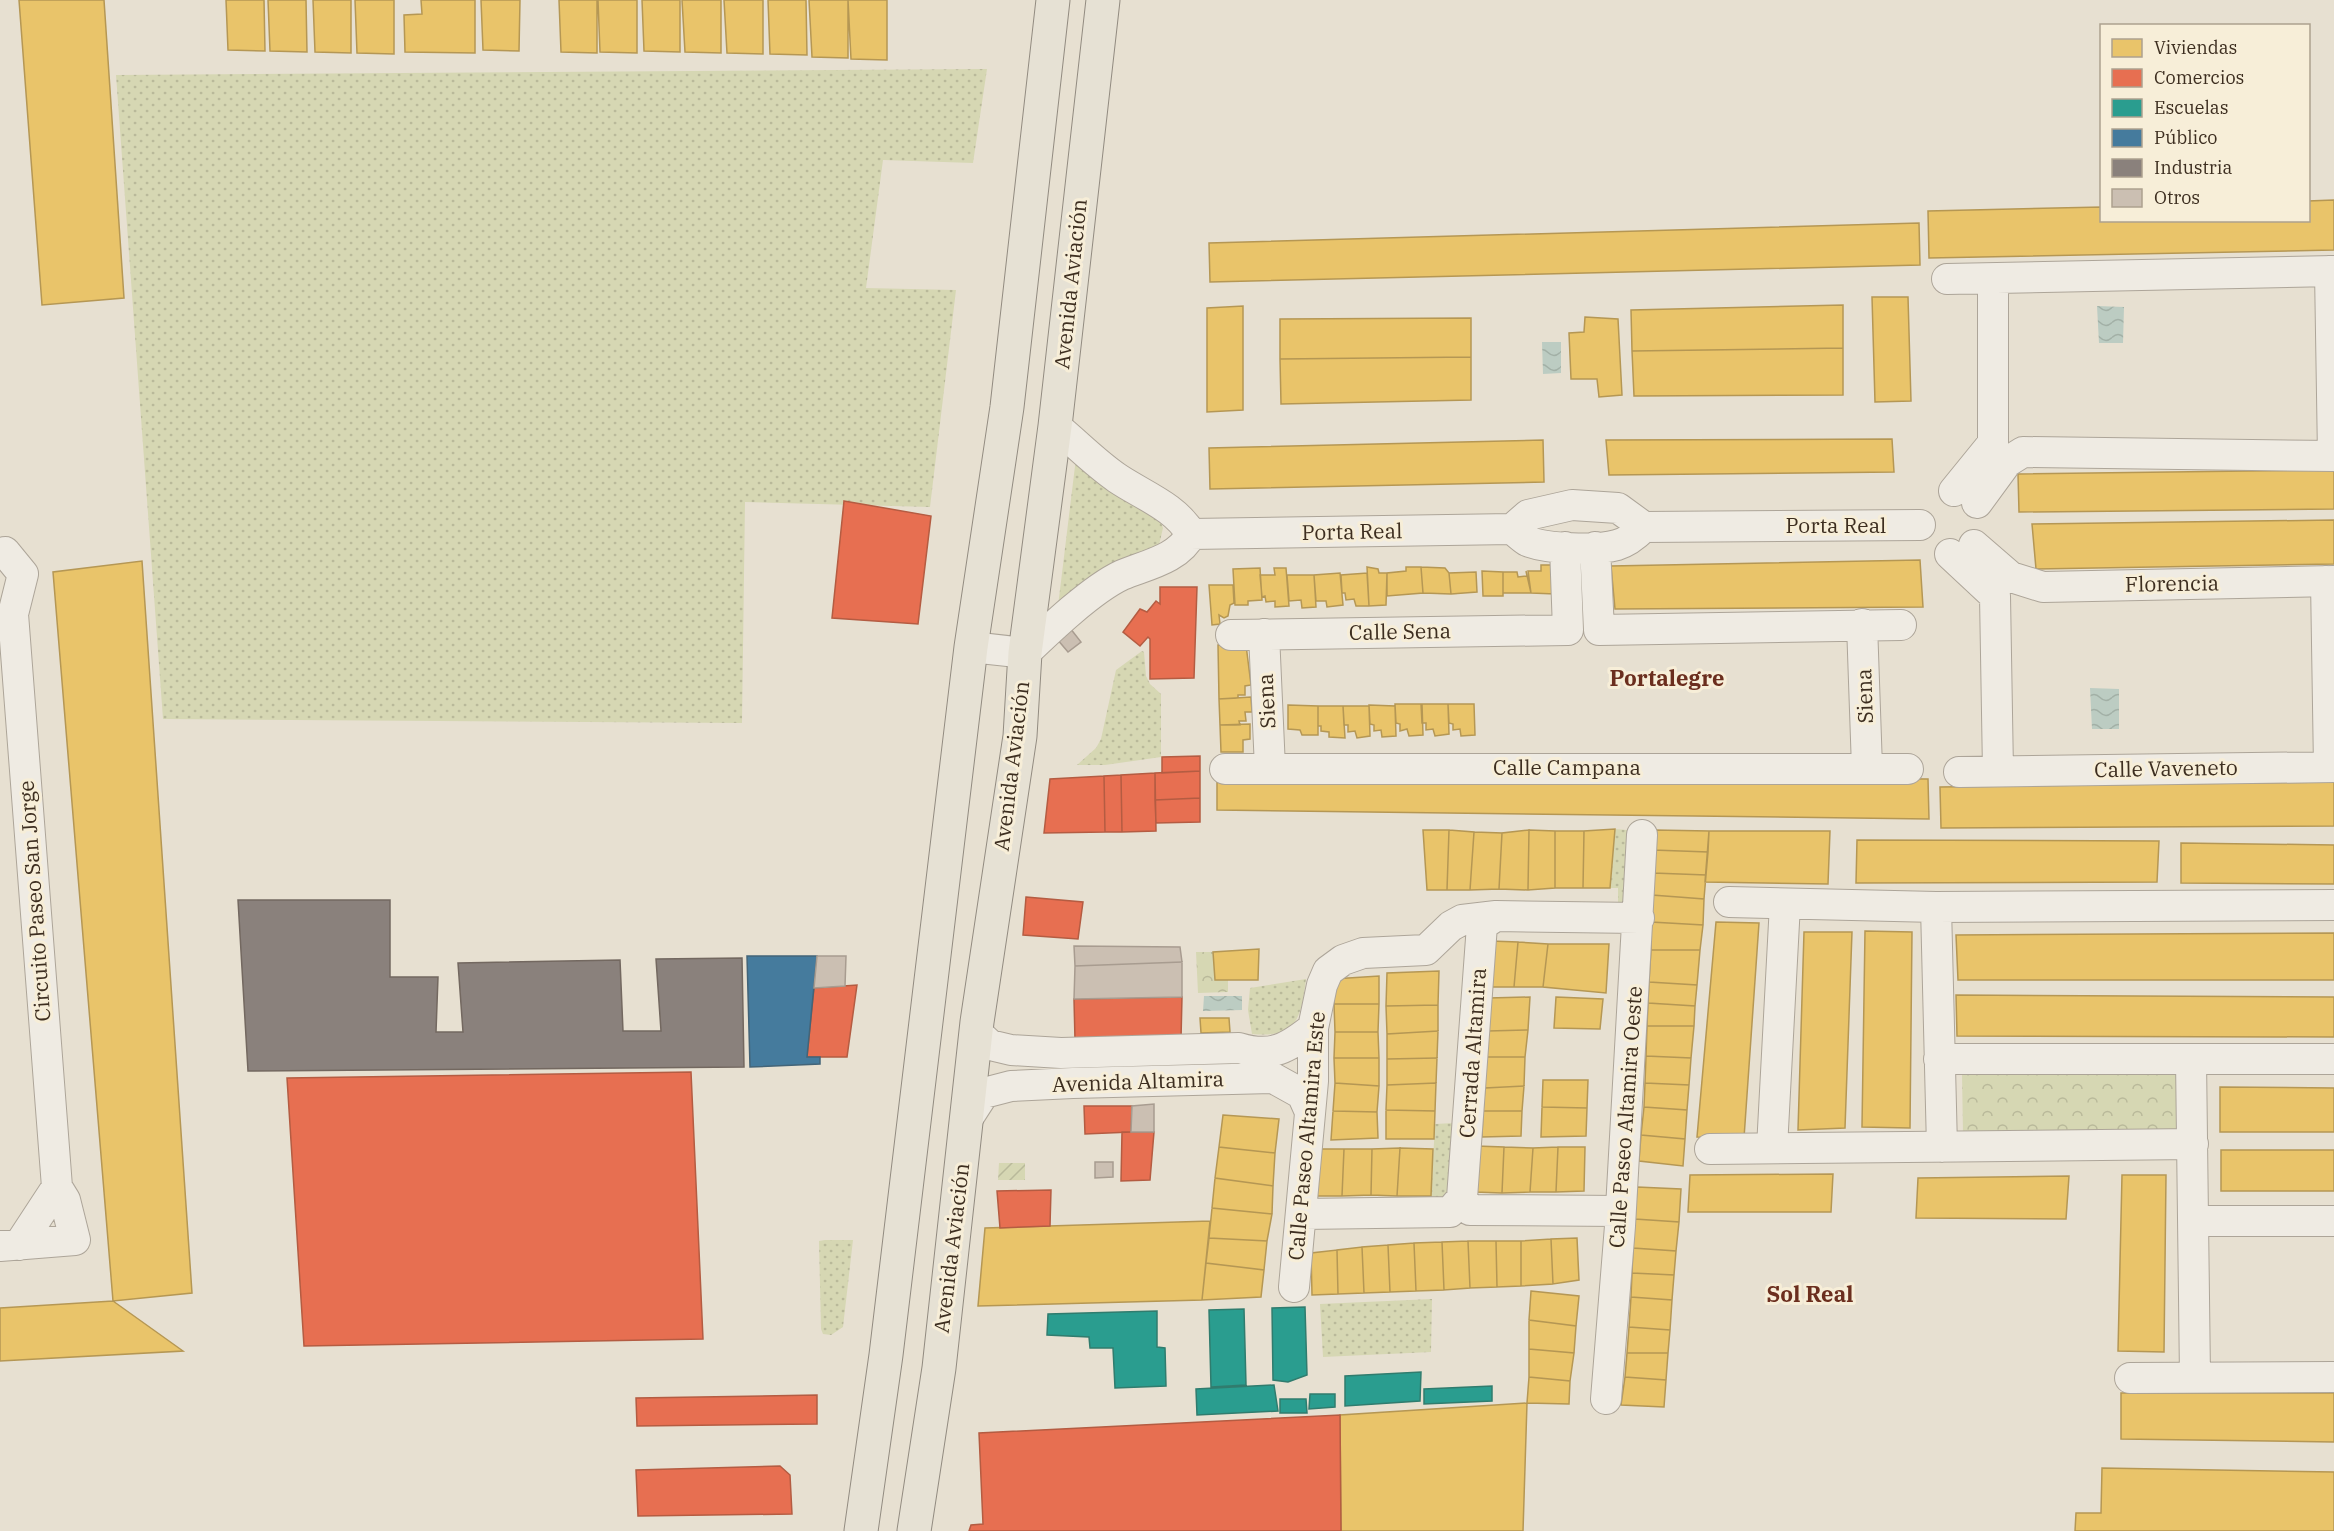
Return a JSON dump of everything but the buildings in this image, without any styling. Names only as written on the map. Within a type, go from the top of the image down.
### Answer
[{"type":"main road","points":[[861,1531],[886,1355],[971,647],[1007,407],[1053,0]]},
{"type":"main road","name":"Avenida Aviación","points":[[914,1531],[939,1368],[976,1032],[1020,736],[1025,653],[1055,426],[1102,0]]},
{"type":"street","points":[[1947,279],[1993,280],[2332,271],[2334,456],[2023,452],[2007,462],[1966,497],[1936,495],[1924,507],[1920,525],[1925,539],[1935,550],[1962,549],[1982,532],[1983,517],[1966,497]]},
{"type":"street","points":[[1966,497],[1994,443],[1993,280]]},
{"type":"street","points":[[971,647],[1025,653],[1062,618],[1119,576],[1158,561],[1186,545],[1191,534],[1185,524],[1161,504],[1116,477],[1055,426]]},
{"type":"street","points":[[1512,529],[1528,516],[1572,505],[1617,508],[1644,527]]},
{"type":"street","name":"Porta Real","points":[[1191,534],[1512,529],[1526,540],[1565,547],[1595,547],[1616,546],[1631,539],[1644,527],[1920,525]]},
{"type":"street","name":"Calle Sena","points":[[1231,635],[1568,630],[1565,547]]},
{"type":"street","points":[[1595,547],[1599,630],[1901,625]]},
{"type":"street","points":[[1959,772],[1998,771],[1995,596],[1962,549]]},
{"type":"street","name":"Florencia","points":[[1962,549],[2011,577],[2043,587],[2330,581]]},
{"type":"street","name":"Circuito Paseo San Jorge","points":[[0,553],[5,552],[23,574],[6,607],[57,1187],[65,1200],[75,1240],[9,1246]]},
{"type":"street","points":[[2330,581],[2332,767]]},
{"type":"street","name":"Siena","points":[[1862,624],[1867,768]]},
{"type":"street","name":"Siena","points":[[1264,634],[1270,768]]},
{"type":"street","name":"Calle Vaveneto","points":[[1998,771],[2332,767]]},
{"type":"street","name":"Calle Campana","points":[[1225,769],[1908,769]]},
{"type":"street","name":"Calle Paseo Altamira Oeste","points":[[1606,1399],[1620,1218],[1642,835]]},
{"type":"street","points":[[1729,902],[1936,906],[2334,905]]},
{"type":"street","points":[[1772,1148],[1785,904]]},
{"type":"street","points":[[1936,906],[1942,1147]]},
{"type":"street","points":[[1426,950],[1451,926],[1462,920],[1496,916],[1639,912]]},
{"type":"street","name":"Cerrada Altamira","points":[[1462,1198],[1482,925],[1496,916]]},
{"type":"street","points":[[1426,950],[1466,953],[1479,965]]},
{"type":"street","name":"Calle Paseo Altamira Este","points":[[1294,1287],[1315,1057],[1313,1028],[1322,985],[1328,971],[1343,960],[1363,953],[1426,950]]},
{"type":"street","name":"Avenida Altamira","points":[[976,1032],[990,1045],[1011,1050],[1061,1053],[1239,1048],[1254,1052],[1272,1052],[1290,1047],[1313,1028]]},
{"type":"street","points":[[1061,1053],[1062,1083]]},
{"type":"street","points":[[1939,1059],[2334,1059]]},
{"type":"street","points":[[2191,1059],[2195,1377]]},
{"type":"street","name":"Avenida Altamira","points":[[966,1121],[984,1093],[1011,1086],[1062,1083],[1273,1078],[1302,1094],[1310,1112]]},
{"type":"street","points":[[1710,1149],[2193,1144]]},
{"type":"street","name":"Circuito Paseo San Jorge","points":[[9,1246],[57,1187]]},
{"type":"street","points":[[1302,1214],[1450,1212],[1462,1198],[1470,1210],[1620,1218]]},
{"type":"street","points":[[2194,1221],[2334,1221]]},
{"type":"street","points":[[2130,1378],[2334,1377]]},
{"type":"green space","points":[[987,69],[973,163],[883,160],[866,288],[956,290],[930,507],[745,502],[742,723],[163,719],[116,75]]},
{"type":"green space","points":[[1076,458],[1157,512],[1163,528],[1159,545],[1058,606]]},
{"type":"green space","points":[[1142,651],[1144,652],[1146,676],[1150,684],[1161,694],[1161,757],[1105,765],[1077,765],[1096,748],[1101,739],[1116,670]]},
{"type":"green space","points":[[1615,829],[1627,830],[1626,903],[1618,902],[1618,888],[1610,888]]},
{"type":"green space","points":[[1196,952],[1213,952],[1215,980],[1228,980],[1228,992],[1198,993]]},
{"type":"green space","points":[[1306,979],[1302,1005],[1294,1023],[1279,1033],[1252,1034],[1248,1010],[1250,988]]},
{"type":"green space","points":[[2183,1072],[2182,1130],[1963,1134],[1962,1074]]},
{"type":"green space","points":[[1454,1123],[1452,1198],[1434,1201],[1431,1196],[1435,1124]]},
{"type":"green space","points":[[999,1163],[1025,1163],[1025,1180],[998,1180]]},
{"type":"green space","points":[[853,1240],[843,1327],[831,1335],[823,1334],[821,1329],[819,1241]]},
{"type":"green space","points":[[1432,1299],[1431,1352],[1323,1357],[1320,1304]]},
{"type":"water","points":[[2097,306],[2124,307],[2123,343],[2099,343]]},
{"type":"water","points":[[1542,342],[1561,342],[1561,373],[1543,374]]},
{"type":"water","points":[[2090,688],[2119,689],[2119,729],[2092,729]]},
{"type":"water","points":[[1204,996],[1242,996],[1242,1010],[1203,1011]]},
{"type":"district","name":"Portalegre","points":[[1667,678]]},
{"type":"district","name":"Sol Real","points":[[1810,1294]]}]
